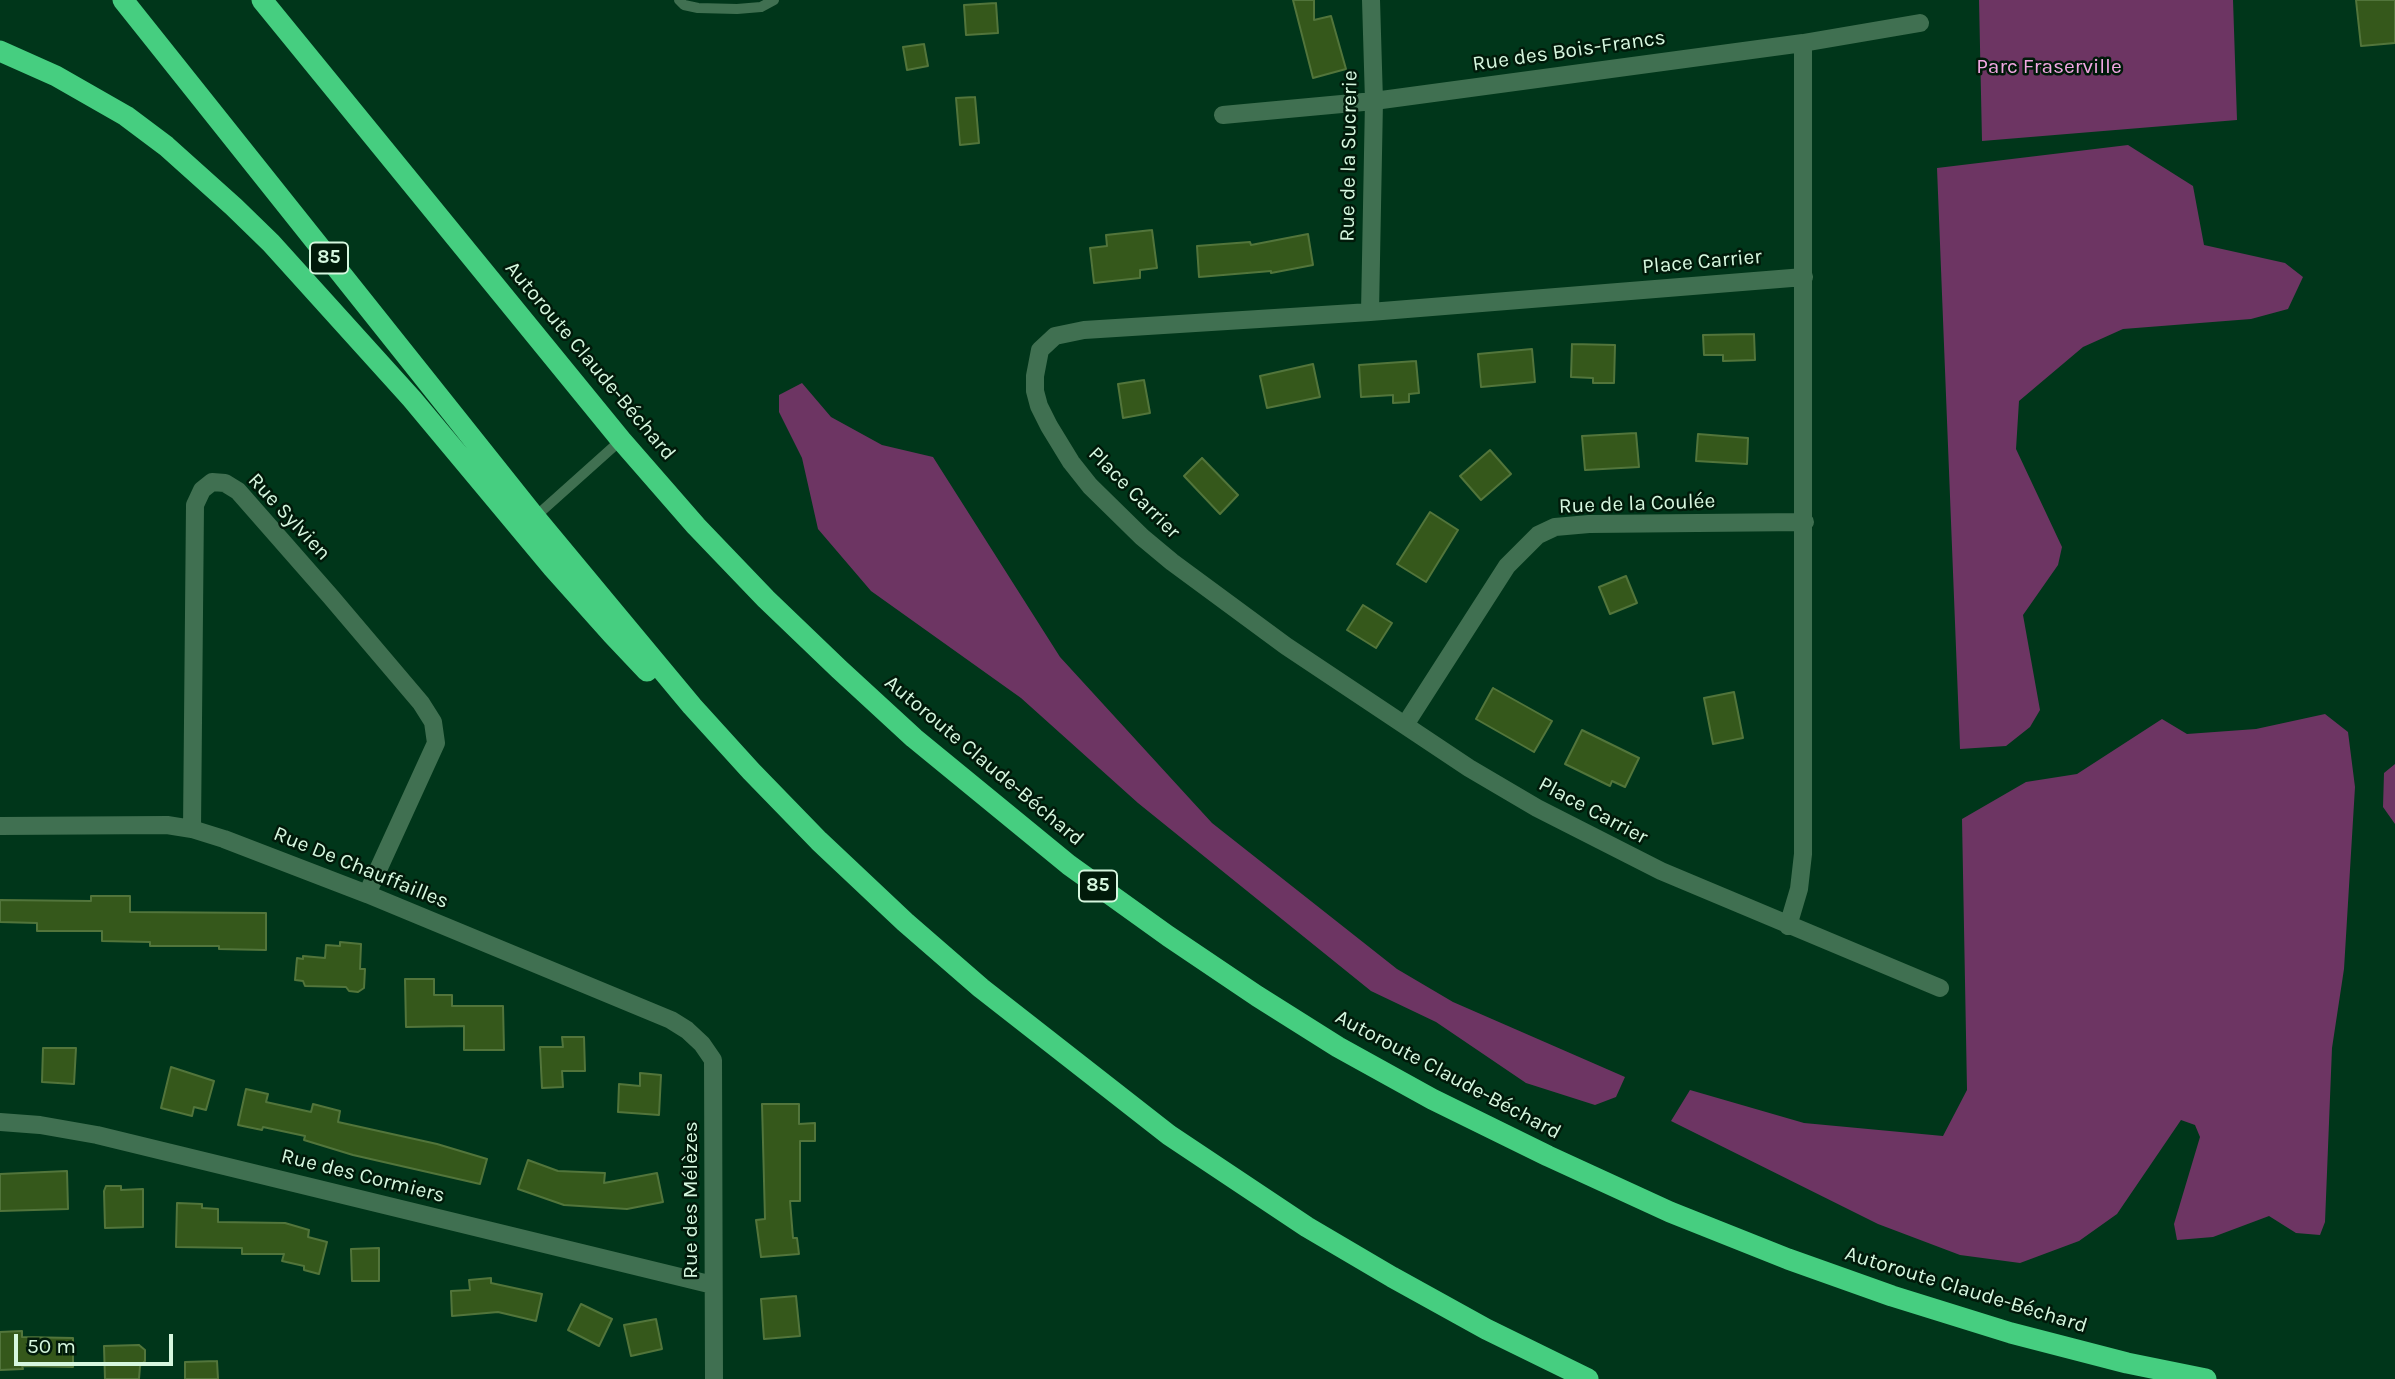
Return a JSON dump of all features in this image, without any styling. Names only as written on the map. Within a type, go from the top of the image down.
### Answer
[{"type":"highway","points":[[114,0],[202,99]]},
{"type":"highway","name":"85","points":[[122,0],[535,517],[684,696],[765,786],[905,922],[981,988],[1169,1135],[1307,1227],[1392,1277],[1486,1329],[1588,1379]]},
{"type":"highway","name":"Autoroute Claude-Béchard","points":[[262,0],[621,440],[696,526],[766,599],[914,738],[1069,865],[1257,996],[1338,1047],[1432,1099],[1537,1152],[1670,1212],[1788,1259],[1892,1296],[2011,1333],[2127,1363],[2206,1379]]},
{"type":"highway","points":[[273,0],[365,125]]},
{"type":"highway","points":[[0,51],[56,76],[126,116],[166,146],[234,207],[271,243],[412,399],[611,634],[765,786]]},
{"type":"street","name":"Rue de la Sucrerie","points":[[1370,312],[1374,101],[1371,0]]},
{"type":"street","name":"Rue des Bois-Francs","points":[[1223,115],[1374,101],[1803,43],[1920,23]]},
{"type":"street","points":[[1788,926],[1802,872],[1805,522],[1803,43]]},
{"type":"street","name":"Place Carrier","points":[[1804,276],[1370,312],[1068,333],[1055,336],[1040,350],[1035,391],[1039,406],[1070,462],[1090,486],[1142,537],[1286,646],[1405,725],[1514,795],[1661,872],[1940,988]]},
{"type":"street","name":"Rue Sylvien","points":[[192,829],[195,505],[202,490],[212,482],[225,483],[238,491],[421,703],[433,722],[436,743],[367,894]]},
{"type":"street","name":"Rue de la Coulée","points":[[1405,725],[1507,566],[1538,535],[1555,527],[1589,524],[1805,522]]},
{"type":"street","name":"Rue De Chauffailles","points":[[0,826],[167,825],[192,829],[367,894],[671,1020],[687,1030]]},
{"type":"street","name":"Rue des Mélèzes","points":[[687,1030],[702,1044],[713,1060],[714,1379]]},
{"type":"street","name":"Rue des Cormiers","points":[[0,1122],[40,1125],[97,1135],[713,1285]]},
{"type":"lane","points":[[679,0],[684,5],[698,8],[737,9],[761,7],[774,0]]},
{"type":"lane","points":[[535,517],[621,440]]},
{"type":"green space","name":"Parc Fraserville","points":[[1979,0],[2233,0],[2237,120],[1982,141]]},
{"type":"green space","points":[[2128,145],[2193,186],[2204,245],[2285,263],[2303,277],[2288,309],[2251,319],[2123,329],[2083,347],[2019,401],[2016,449],[2062,547],[2058,565],[2023,615],[2040,710],[2030,727],[2006,746],[1960,749],[1937,168]]},
{"type":"green space","points":[[802,383],[831,417],[882,445],[933,457],[1060,657],[1212,823],[1397,969],[1453,1002],[1625,1077],[1616,1097],[1595,1105],[1526,1083],[1436,1022],[1371,991],[1138,803],[1021,698],[871,591],[818,529],[802,458],[779,412],[779,395]]},
{"type":"green space","points":[[2325,714],[2348,732],[2355,787],[2344,969],[2332,1048],[2325,1222],[2320,1235],[2296,1233],[2269,1216],[2213,1237],[2177,1240],[2174,1224],[2200,1137],[2195,1125],[2181,1120],[2117,1214],[2079,1241],[2020,1263],[1960,1255],[1878,1224],[1671,1121],[1690,1090],[1804,1123],[1943,1136],[1967,1090],[1962,819],[2026,782],[2077,774],[2162,719],[2187,734],[2256,729]]},
{"type":"green space","points":[[2395,764],[2395,824],[2383,807],[2384,773]]},
{"type":"building","points":[[1293,0],[1314,0],[1314,20],[1331,16],[1346,69],[1313,78]]},
{"type":"building","points":[[2356,0],[2395,0],[2395,43],[2361,46]]},
{"type":"building","points":[[996,3],[998,33],[966,35],[964,5]]},
{"type":"building","points":[[924,44],[928,66],[907,70],[903,47]]},
{"type":"building","points":[[975,97],[979,143],[960,145],[956,98]]},
{"type":"building","points":[[1152,230],[1157,268],[1140,270],[1140,278],[1094,283],[1090,248],[1107,246],[1106,235]]},
{"type":"building","points":[[1308,234],[1313,265],[1271,273],[1199,277],[1197,246],[1250,242],[1251,245]]},
{"type":"building","points":[[1754,334],[1755,360],[1723,361],[1723,355],[1704,355],[1703,335]]},
{"type":"building","points":[[1572,344],[1615,345],[1614,383],[1593,383],[1593,378],[1571,377]]},
{"type":"building","points":[[1532,349],[1535,382],[1481,387],[1478,354]]},
{"type":"building","points":[[1416,361],[1419,393],[1409,394],[1409,402],[1393,403],[1393,395],[1361,397],[1359,365]]},
{"type":"building","points":[[1313,364],[1320,397],[1267,408],[1260,376]]},
{"type":"building","points":[[1144,380],[1150,413],[1123,418],[1118,384]]},
{"type":"building","points":[[1636,433],[1639,467],[1585,470],[1582,436]]},
{"type":"building","points":[[1698,434],[1748,438],[1747,464],[1696,461]]},
{"type":"building","points":[[1490,450],[1511,474],[1481,500],[1460,476]]},
{"type":"building","points":[[1202,458],[1238,495],[1220,514],[1184,476]]},
{"type":"building","points":[[1430,512],[1458,530],[1426,582],[1397,564]]},
{"type":"building","points":[[1626,576],[1637,603],[1610,614],[1599,587]]},
{"type":"building","points":[[1363,605],[1392,623],[1376,648],[1347,630]]},
{"type":"building","points":[[1493,688],[1552,721],[1534,752],[1476,719]]},
{"type":"building","points":[[1734,692],[1743,738],[1713,744],[1704,698]]},
{"type":"building","points":[[1582,730],[1639,758],[1625,787],[1612,781],[1610,786],[1565,764]]},
{"type":"building","points":[[91,896],[130,896],[130,912],[266,913],[266,950],[219,949],[219,946],[150,946],[150,942],[102,941],[102,931],[37,931],[37,923],[0,922],[0,900],[91,901]]},
{"type":"building","points":[[340,942],[361,944],[360,969],[365,969],[364,988],[358,992],[349,991],[346,987],[305,986],[303,981],[295,980],[297,958],[325,958],[326,945],[340,946]]},
{"type":"building","points":[[405,979],[434,979],[434,995],[452,995],[452,1006],[503,1006],[504,1050],[464,1050],[464,1026],[406,1027]]},
{"type":"building","points":[[562,1037],[584,1037],[585,1071],[562,1071],[563,1087],[542,1088],[540,1047],[563,1047]]},
{"type":"building","points":[[43,1048],[76,1048],[74,1084],[42,1082]]},
{"type":"building","points":[[171,1067],[214,1081],[206,1110],[194,1107],[192,1116],[161,1108]]},
{"type":"building","points":[[640,1073],[661,1075],[659,1115],[618,1112],[619,1084],[640,1086]]},
{"type":"building","points":[[246,1089],[268,1094],[266,1102],[311,1112],[313,1104],[340,1111],[338,1122],[437,1144],[487,1159],[480,1184],[353,1155],[304,1140],[305,1136],[238,1125]]},
{"type":"building","points":[[762,1104],[799,1104],[799,1124],[815,1123],[815,1141],[800,1141],[800,1201],[790,1201],[793,1238],[797,1238],[799,1254],[761,1257],[756,1220],[765,1219]]},
{"type":"building","points":[[528,1160],[558,1171],[605,1173],[604,1183],[657,1173],[663,1202],[627,1209],[564,1205],[518,1189]]},
{"type":"building","points":[[67,1171],[68,1209],[0,1211],[0,1174]]},
{"type":"building","points":[[106,1186],[121,1186],[121,1190],[143,1189],[143,1227],[105,1228]]},
{"type":"building","points":[[177,1203],[202,1204],[202,1208],[218,1209],[218,1222],[285,1223],[309,1230],[308,1237],[327,1242],[319,1274],[304,1270],[304,1266],[282,1261],[284,1254],[242,1254],[242,1248],[176,1247]]},
{"type":"building","points":[[379,1248],[379,1281],[352,1281],[351,1249]]},
{"type":"building","points":[[491,1278],[491,1283],[542,1294],[536,1321],[498,1312],[452,1316],[451,1291],[470,1290],[469,1280]]},
{"type":"building","points":[[796,1296],[800,1336],[764,1339],[761,1299]]},
{"type":"building","points":[[581,1304],[612,1319],[599,1346],[568,1330]]},
{"type":"building","points":[[656,1319],[662,1349],[631,1356],[624,1325]]},
{"type":"building","points":[[22,1331],[22,1337],[73,1338],[73,1367],[22,1366],[23,1369],[0,1370],[0,1332]]},
{"type":"building","points":[[139,1345],[145,1350],[145,1361],[140,1366],[139,1379],[105,1379],[104,1346]]},
{"type":"building","points":[[217,1361],[218,1379],[185,1379],[185,1362]]}]
